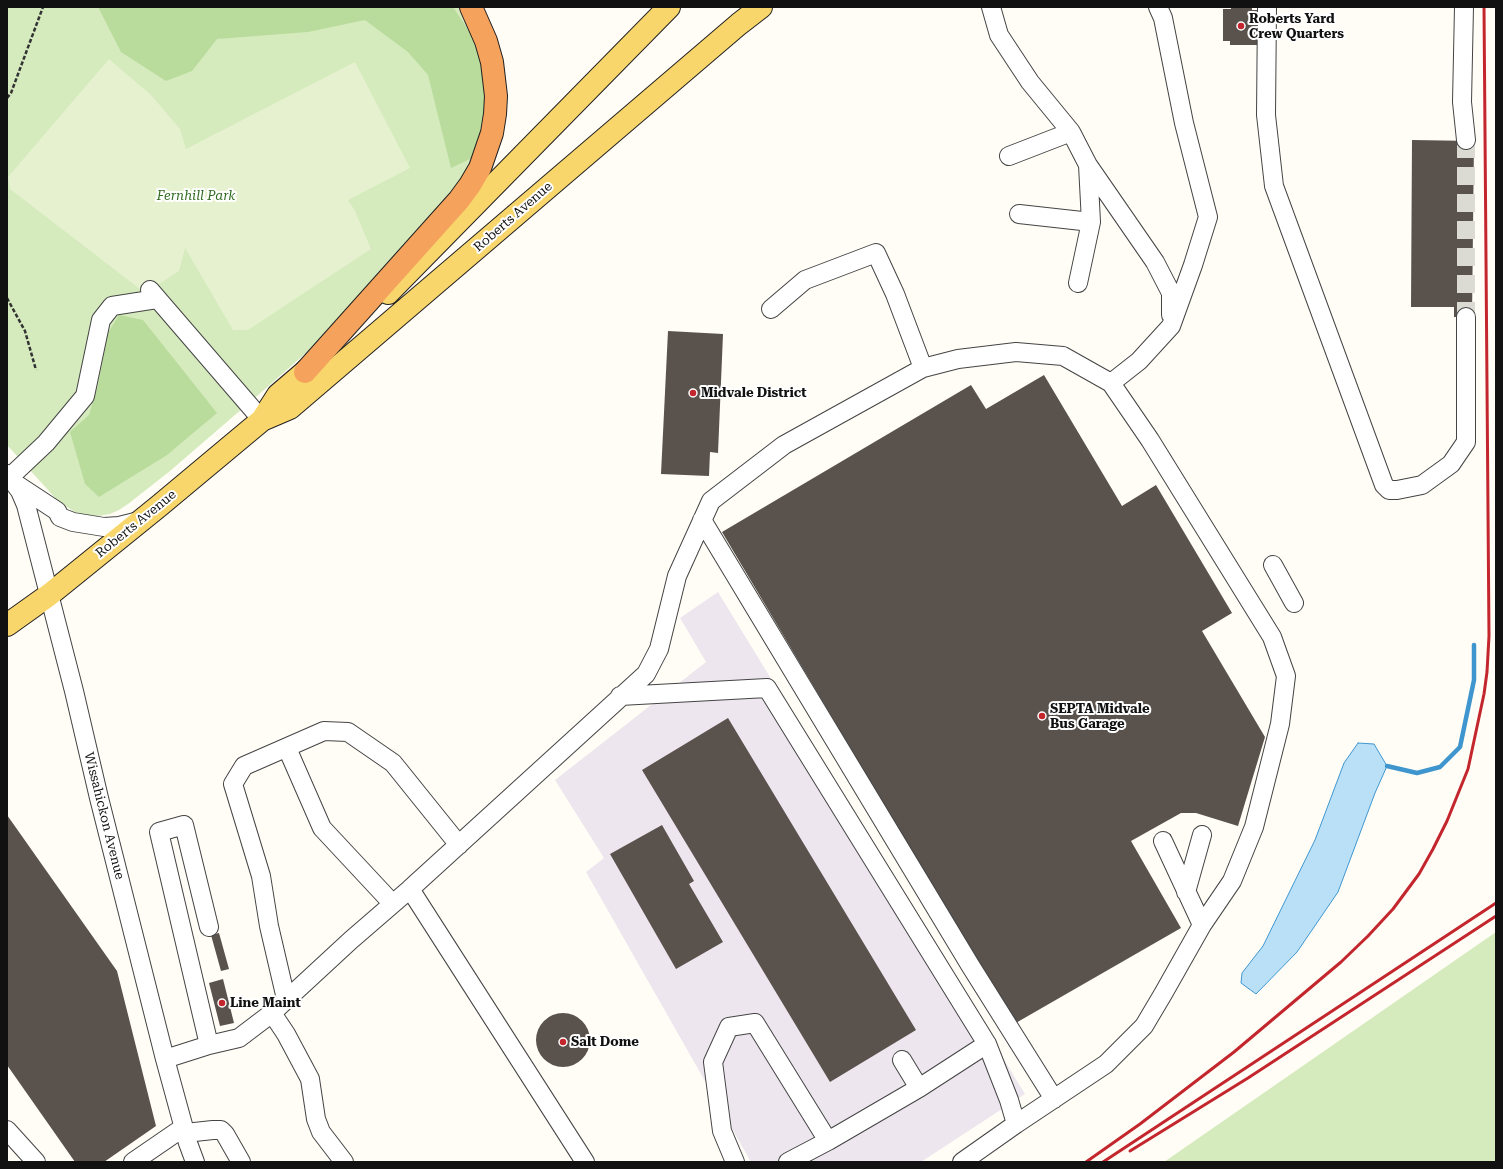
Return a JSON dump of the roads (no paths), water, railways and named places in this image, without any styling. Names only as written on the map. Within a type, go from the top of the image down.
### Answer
[{"type":"highway","points":[[305,372],[459,200],[480,168],[492,133],[496,114],[496,96],[492,62],[486,41],[471,7]]},
{"type":"main road","name":"Roberts Avenue","points":[[7,625],[49,595],[262,420],[290,408],[739,24],[761,7]]},
{"type":"main road","name":"Roberts Avenue","points":[[262,420],[278,395],[359,324],[668,8]]},
{"type":"street","points":[[991,7],[1000,35],[1030,82],[1071,132],[1088,165],[1155,262],[1171,293],[1171,326]]},
{"type":"street","points":[[1111,383],[1139,361],[1171,326],[1208,217],[1184,123],[1163,18],[1158,7]]},
{"type":"street","points":[[1267,7],[1266,115],[1274,186],[1384,485],[1389,490],[1422,485],[1451,464],[1466,442],[1466,317]]},
{"type":"street","points":[[1464,7],[1462,102],[1466,140]]},
{"type":"street","points":[[1009,156],[1071,132]]},
{"type":"street","points":[[1078,283],[1091,222],[1088,165]]},
{"type":"street","points":[[1019,214],[1091,222]]},
{"type":"street","points":[[772,309],[805,280],[876,253],[895,294],[923,368]]},
{"type":"street","points":[[140,521],[119,526],[104,527],[73,522],[60,517],[57,511],[10,481],[46,443],[86,396],[101,320],[112,306],[153,294],[262,420]]},
{"type":"street","points":[[165,1059],[209,1045],[239,1038],[272,1013],[646,674],[659,649],[677,576],[711,501],[784,445],[923,368],[958,359],[1016,352],[1063,356],[1111,383],[1150,440],[1272,637],[1286,676],[1280,724],[1254,827],[1232,881],[1202,925],[1144,1026],[1106,1064],[962,1162]]},
{"type":"street","name":"Wissahickon Avenue","points":[[10,481],[20,491],[26,505],[74,691],[98,798],[165,1059],[184,1130],[195,1162]]},
{"type":"street","points":[[702,520],[970,965],[1054,1098]]},
{"type":"street","points":[[1273,565],[1294,603]]},
{"type":"street","points":[[620,696],[767,688],[987,1044],[1009,1100],[1016,1124]]},
{"type":"street","points":[[286,999],[269,926],[261,876],[233,784],[244,766],[324,731],[348,732],[393,763],[459,845]]},
{"type":"street","points":[[287,748],[322,828],[392,904]]},
{"type":"street","points":[[209,927],[184,826],[158,832],[209,1045]]},
{"type":"street","points":[[1186,892],[1202,835]]},
{"type":"street","points":[[1162,841],[1202,925]]},
{"type":"street","points":[[410,889],[585,1162]]},
{"type":"street","points":[[272,1013],[286,1034],[310,1079],[316,1119],[321,1132],[344,1162]]},
{"type":"street","points":[[736,1162],[722,1131],[713,1062],[729,1027],[755,1023],[828,1141]]},
{"type":"street","points":[[788,1162],[828,1141],[919,1088],[987,1044]]},
{"type":"street","points":[[902,1060],[919,1088]]},
{"type":"street","points":[[7,1130],[36,1162]]},
{"type":"street","points":[[132,1162],[184,1130],[220,1130],[225,1134],[241,1162]]},
{"type":"water","points":[[1358,743],[1374,744],[1387,766],[1375,793],[1338,892],[1297,952],[1256,994],[1241,983],[1242,973],[1263,946],[1315,840],[1344,763]]},
{"type":"waterway","points":[[1387,766],[1417,773],[1440,767],[1460,747],[1474,680],[1474,645]]},
{"type":"tunnel","points":[[1466,140],[1466,317]]},
{"type":"railway","points":[[1086,1162],[1140,1124],[1234,1052],[1341,962],[1368,936],[1393,909],[1419,874],[1447,821],[1468,769],[1484,694],[1489,636],[1484,7]]},
{"type":"railway","points":[[1103,1162],[1496,903]]},
{"type":"railway","points":[[1130,1151],[1248,1078],[1496,916]]},
{"type":"place","name":"Roberts Yard Crew Quarters","points":[[1241,26]]},
{"type":"place","name":"Midvale District","points":[[693,393]]},
{"type":"place","name":"SEPTA Midvale Bus Garage","points":[[1042,716]]},
{"type":"place","name":"Line Maint","points":[[222,1003]]},
{"type":"place","name":"Salt Dome","points":[[563,1042]]},
{"type":"park label","name":"Fernhill Park","points":[[196,196]]}]
